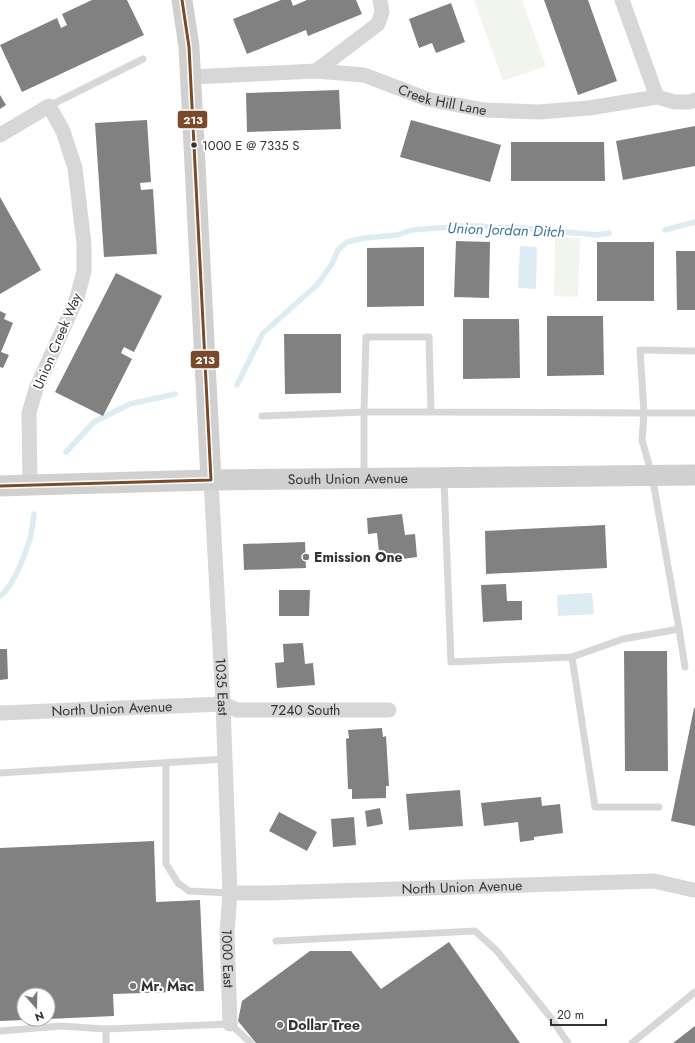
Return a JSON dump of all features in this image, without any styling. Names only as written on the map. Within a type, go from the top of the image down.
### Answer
[{"type":"street","points":[[182,0],[189,47],[191,77],[211,480]]},
{"type":"street","points":[[316,71],[378,24],[382,12],[380,0]]},
{"type":"street","points":[[622,0],[657,97]]},
{"type":"street","name":"Creek Hill Lane","points":[[191,77],[316,71],[364,75],[427,99],[484,110],[539,112],[582,109],[657,97],[675,102],[689,102],[695,100]]},
{"type":"street","points":[[0,135],[49,106]]},
{"type":"street","name":"Union Creek Way","points":[[30,485],[29,413],[36,389],[78,298],[84,271],[84,244],[75,168],[63,131],[49,106]]},
{"type":"street","name":"South Union Avenue","points":[[0,486],[211,480],[695,475]]},
{"type":"street","name":"1035 East","points":[[211,480],[223,704],[230,893]]},
{"type":"street","name":"7240 South","points":[[223,704],[237,710],[389,710]]},
{"type":"street","name":"North Union Avenue","points":[[0,713],[223,704]]},
{"type":"street","name":"North Union Avenue","points":[[230,893],[654,881],[693,890]]},
{"type":"street","name":"1000 East","points":[[230,893],[227,932],[230,1024]]},
{"type":"lane","points":[[49,106],[143,59]]},
{"type":"lane","points":[[364,478],[366,337],[429,337],[431,412]]},
{"type":"lane","points":[[685,667],[652,475],[642,440],[644,413],[640,350],[695,351]]},
{"type":"lane","points":[[262,416],[364,412],[695,413]]},
{"type":"lane","points":[[444,477],[451,662],[572,657],[623,639],[679,629]]},
{"type":"lane","points":[[572,657],[595,807],[659,807]]},
{"type":"lane","points":[[0,773],[225,759]]},
{"type":"lane","points":[[166,763],[166,864],[178,883],[189,892],[230,893]]},
{"type":"lane","points":[[276,941],[475,931],[497,951],[551,1018],[568,1043]]},
{"type":"lane","points":[[632,1043],[695,992]]},
{"type":"lane","points":[[0,1031],[61,1026],[106,1029],[230,1024],[251,1043]]},
{"type":"lane","points":[[106,1029],[106,1043]]},
{"type":"shaded area","points":[[474,0],[522,0],[546,66],[503,81]]},
{"type":"shaded area","points":[[555,237],[580,238],[578,297],[554,296]]},
{"type":"shaded area","points":[[520,246],[537,247],[536,289],[518,288]]},
{"type":"shaded area","points":[[592,593],[594,614],[558,616],[557,595]]},
{"type":"building","points":[[92,0],[127,0],[144,35],[22,92],[0,45],[57,18],[61,28],[67,25],[62,14]]},
{"type":"building","points":[[281,0],[291,0],[293,6],[307,0],[356,0],[362,14],[308,36],[306,30],[247,54],[233,19]]},
{"type":"building","points":[[544,0],[588,0],[617,81],[578,95]]},
{"type":"building","points":[[451,3],[465,42],[436,53],[432,43],[419,48],[409,19]]},
{"type":"building","points":[[339,90],[341,129],[247,132],[246,93]]},
{"type":"building","points":[[0,95],[6,105],[0,109]]},
{"type":"building","points":[[147,120],[151,182],[140,183],[141,190],[153,189],[157,254],[104,257],[95,123]]},
{"type":"building","points":[[411,120],[501,145],[490,182],[400,157]]},
{"type":"building","points":[[695,126],[695,166],[623,180],[616,141]]},
{"type":"building","points":[[511,142],[604,142],[605,181],[511,181]]},
{"type":"building","points":[[0,197],[41,270],[0,294]]},
{"type":"building","points":[[456,241],[490,242],[489,298],[454,297]]},
{"type":"building","points":[[597,242],[654,242],[654,301],[597,301]]},
{"type":"building","points":[[424,247],[424,306],[367,307],[367,248]]},
{"type":"building","points":[[676,251],[695,251],[695,310],[677,310]]},
{"type":"building","points":[[116,273],[162,296],[134,352],[124,347],[121,353],[132,359],[103,416],[55,392]]},
{"type":"building","points":[[0,311],[6,314],[4,319],[13,323],[1,352],[9,355],[3,368],[0,367]]},
{"type":"building","points":[[547,316],[603,316],[604,375],[547,376]]},
{"type":"building","points":[[463,319],[519,319],[520,378],[463,379]]},
{"type":"building","points":[[284,334],[341,334],[341,393],[285,394]]},
{"type":"building","points":[[402,514],[405,535],[415,534],[417,557],[380,562],[377,533],[368,534],[367,518]]},
{"type":"building","points":[[605,525],[607,568],[486,574],[485,531]]},
{"type":"building","points":[[305,542],[306,568],[244,570],[243,544]]},
{"type":"building","points":[[506,584],[507,601],[522,601],[522,620],[483,622],[481,585]]},
{"type":"building","points":[[279,590],[310,590],[309,616],[279,616]]},
{"type":"building","points":[[303,643],[305,664],[313,663],[315,685],[277,688],[275,663],[284,662],[283,644]]},
{"type":"building","points":[[0,649],[7,649],[8,679],[0,680]]},
{"type":"building","points":[[624,651],[667,651],[668,771],[625,771]]},
{"type":"building","points":[[695,708],[695,826],[671,821]]},
{"type":"building","points":[[382,728],[383,737],[386,736],[389,786],[386,786],[386,798],[352,799],[352,789],[348,789],[346,739],[349,738],[348,730]]},
{"type":"building","points":[[460,790],[463,826],[409,830],[406,794]]},
{"type":"building","points":[[541,797],[542,806],[560,804],[563,833],[534,837],[534,840],[520,842],[518,822],[484,826],[481,803]]},
{"type":"building","points":[[380,808],[383,824],[367,827],[365,811]]},
{"type":"building","points":[[279,812],[317,832],[307,851],[269,831]]},
{"type":"building","points":[[354,817],[356,845],[333,847],[331,819]]},
{"type":"building","points":[[154,841],[156,902],[200,900],[204,991],[113,994],[114,1016],[56,1019],[56,987],[16,987],[16,1020],[0,1021],[0,848]]},
{"type":"building","points":[[449,942],[520,1043],[256,1043],[238,1021],[242,1001],[310,951],[351,951],[381,989]]},
{"type":"building","points":[[695,1026],[695,1043],[673,1043]]},
{"type":"waterway","name":"Union Jordan Ditch","points":[[665,230],[695,222]]},
{"type":"waterway","name":"Union Jordan Ditch","points":[[237,385],[263,333],[317,285],[332,264],[338,250],[347,242],[364,238],[397,235],[412,230],[465,226],[494,228],[512,227],[597,235],[609,233]]},
{"type":"waterway","name":"Union Jordan Ditch","points":[[66,452],[94,422],[130,404],[175,394]]},
{"type":"waterway","name":"Union Jordan Ditch","points":[[0,596],[5,592],[14,578],[22,561],[30,539],[34,514]]},
{"type":"transit line","name":"213","points":[[182,0],[189,47],[211,480]]},
{"type":"transit line","name":"213","points":[[0,486],[211,480]]},
{"type":"place","name":"1000 E @ 7335 S","points":[[194,145]]},
{"type":"place","name":"Emission One","points":[[306,557]]},
{"type":"place","name":"Mr. Mac","points":[[133,986]]},
{"type":"place","name":"Dollar Tree","points":[[280,1025]]}]
